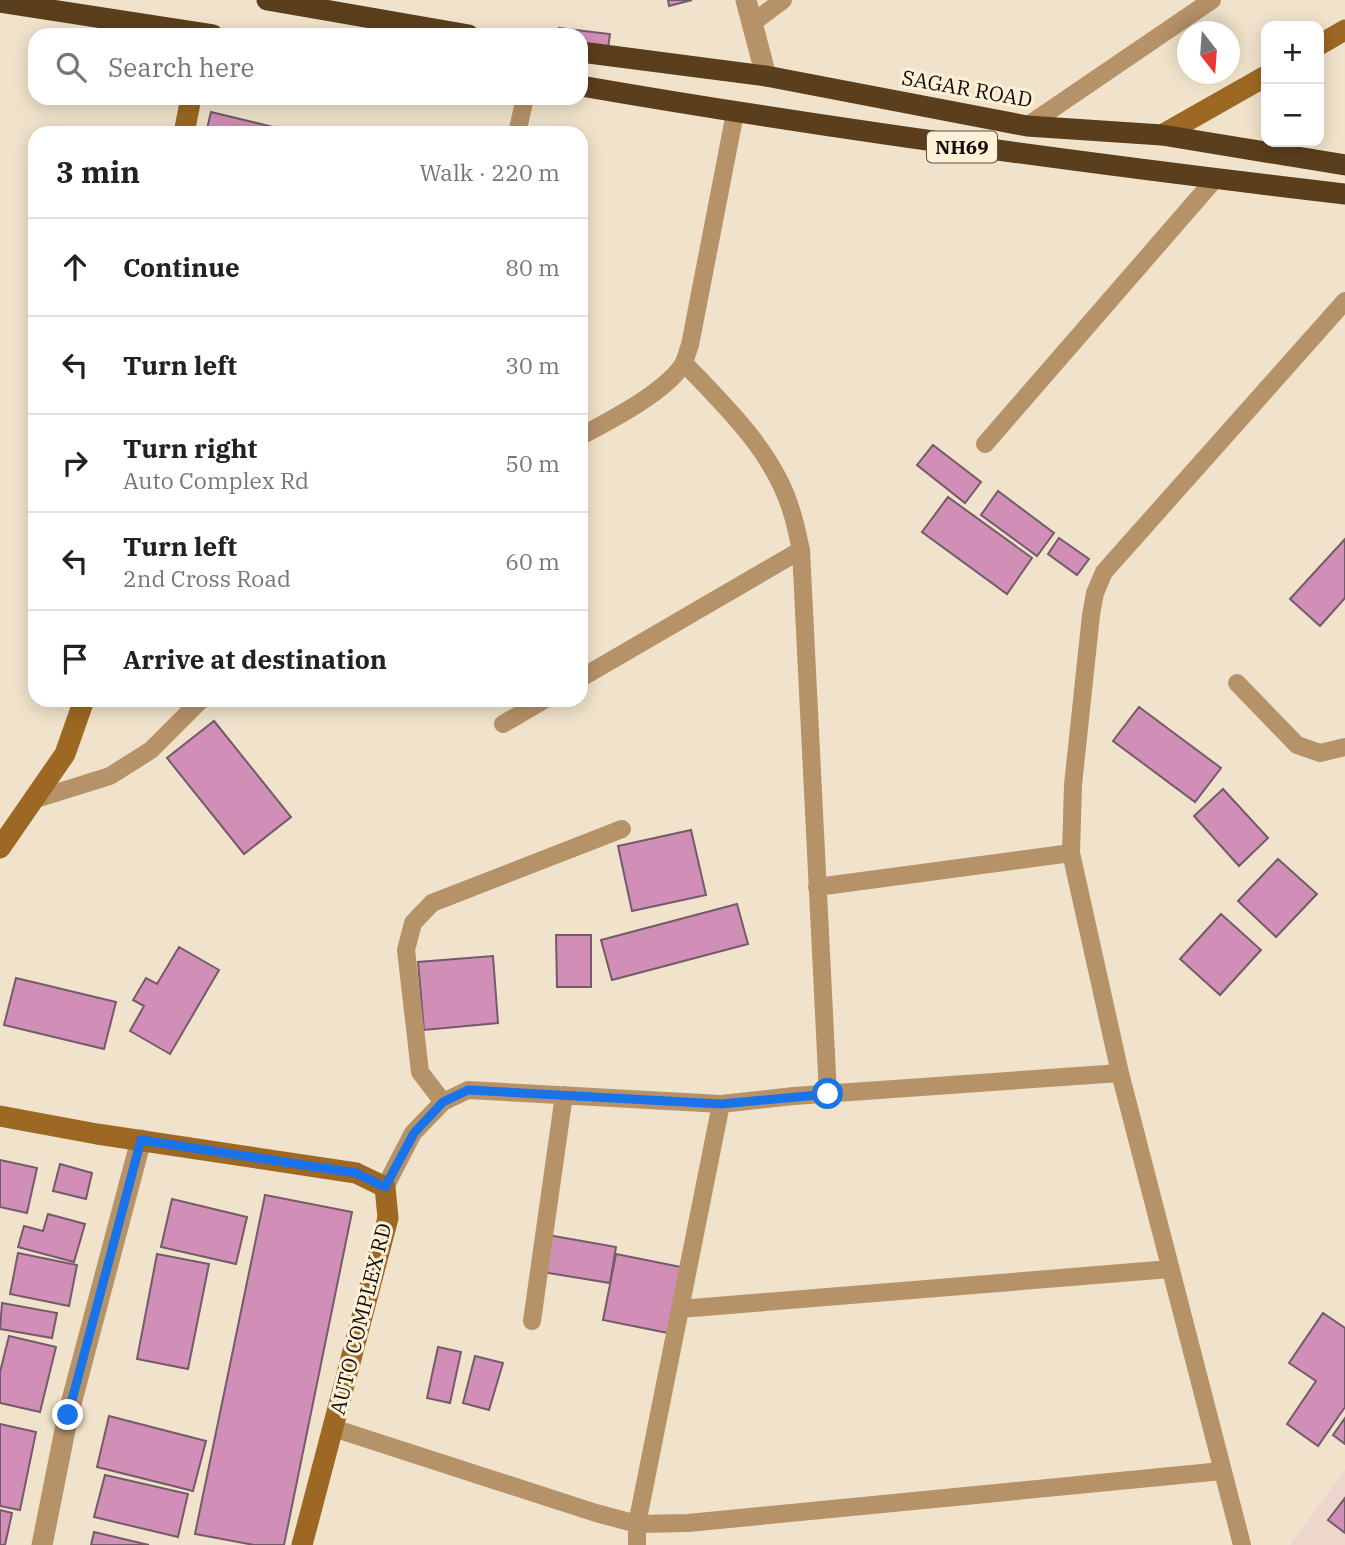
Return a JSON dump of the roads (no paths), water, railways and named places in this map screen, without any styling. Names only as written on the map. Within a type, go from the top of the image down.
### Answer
[{"type":"highway","points":[[267,0],[429,28]]},
{"type":"highway","points":[[0,2],[162,28]]},
{"type":"highway","name":"SAGAR ROAD","points":[[588,53],[766,76],[1027,126],[1162,135],[1345,165]]},
{"type":"highway","name":"NH69","points":[[588,87],[735,113],[991,151],[1345,194]]},
{"type":"street","points":[[746,0],[766,76]]},
{"type":"street","points":[[1324,43],[1345,30]]},
{"type":"street","points":[[1162,135],[1261,78]]},
{"type":"street","points":[[185,126],[190,105]]},
{"type":"street","points":[[0,848],[65,754],[82,707]]},
{"type":"street","points":[[0,1115],[356,1173],[385,1187]]},
{"type":"street","points":[[42,1545],[68,1415],[141,1140]]},
{"type":"street","name":"AUTO COMPLEX RD","points":[[302,1545],[388,1218],[385,1187]]},
{"type":"lane","points":[[751,24],[783,0]]},
{"type":"lane","points":[[1027,126],[1212,0]]},
{"type":"lane","points":[[519,126],[523,105]]},
{"type":"lane","points":[[588,432],[632,407],[671,379],[684,363],[690,345],[735,113]]},
{"type":"lane","points":[[985,444],[1214,179]]},
{"type":"lane","points":[[1242,1545],[1120,1073],[1072,853],[1073,785],[1091,615],[1095,593],[1104,572],[1345,301]]},
{"type":"lane","points":[[684,363],[739,420],[773,470],[792,511],[801,550],[828,1094]]},
{"type":"lane","points":[[588,674],[801,550]]},
{"type":"lane","points":[[1237,683],[1297,745],[1320,753],[1345,747]]},
{"type":"lane","points":[[33,800],[110,776],[151,750],[194,707]]},
{"type":"lane","points":[[503,724],[532,707]]},
{"type":"lane","points":[[443,1102],[420,1072],[407,950],[413,923],[432,903],[622,829]]},
{"type":"lane","points":[[817,887],[1072,853]]},
{"type":"lane","points":[[385,1187],[414,1133],[443,1102],[468,1090],[721,1104],[1120,1073]]},
{"type":"lane","points":[[532,1321],[564,1095]]},
{"type":"lane","points":[[637,1545],[637,1524],[721,1104]]},
{"type":"lane","points":[[680,1309],[1170,1269]]},
{"type":"lane","points":[[332,1428],[637,1524],[688,1523],[1222,1471]]}]
